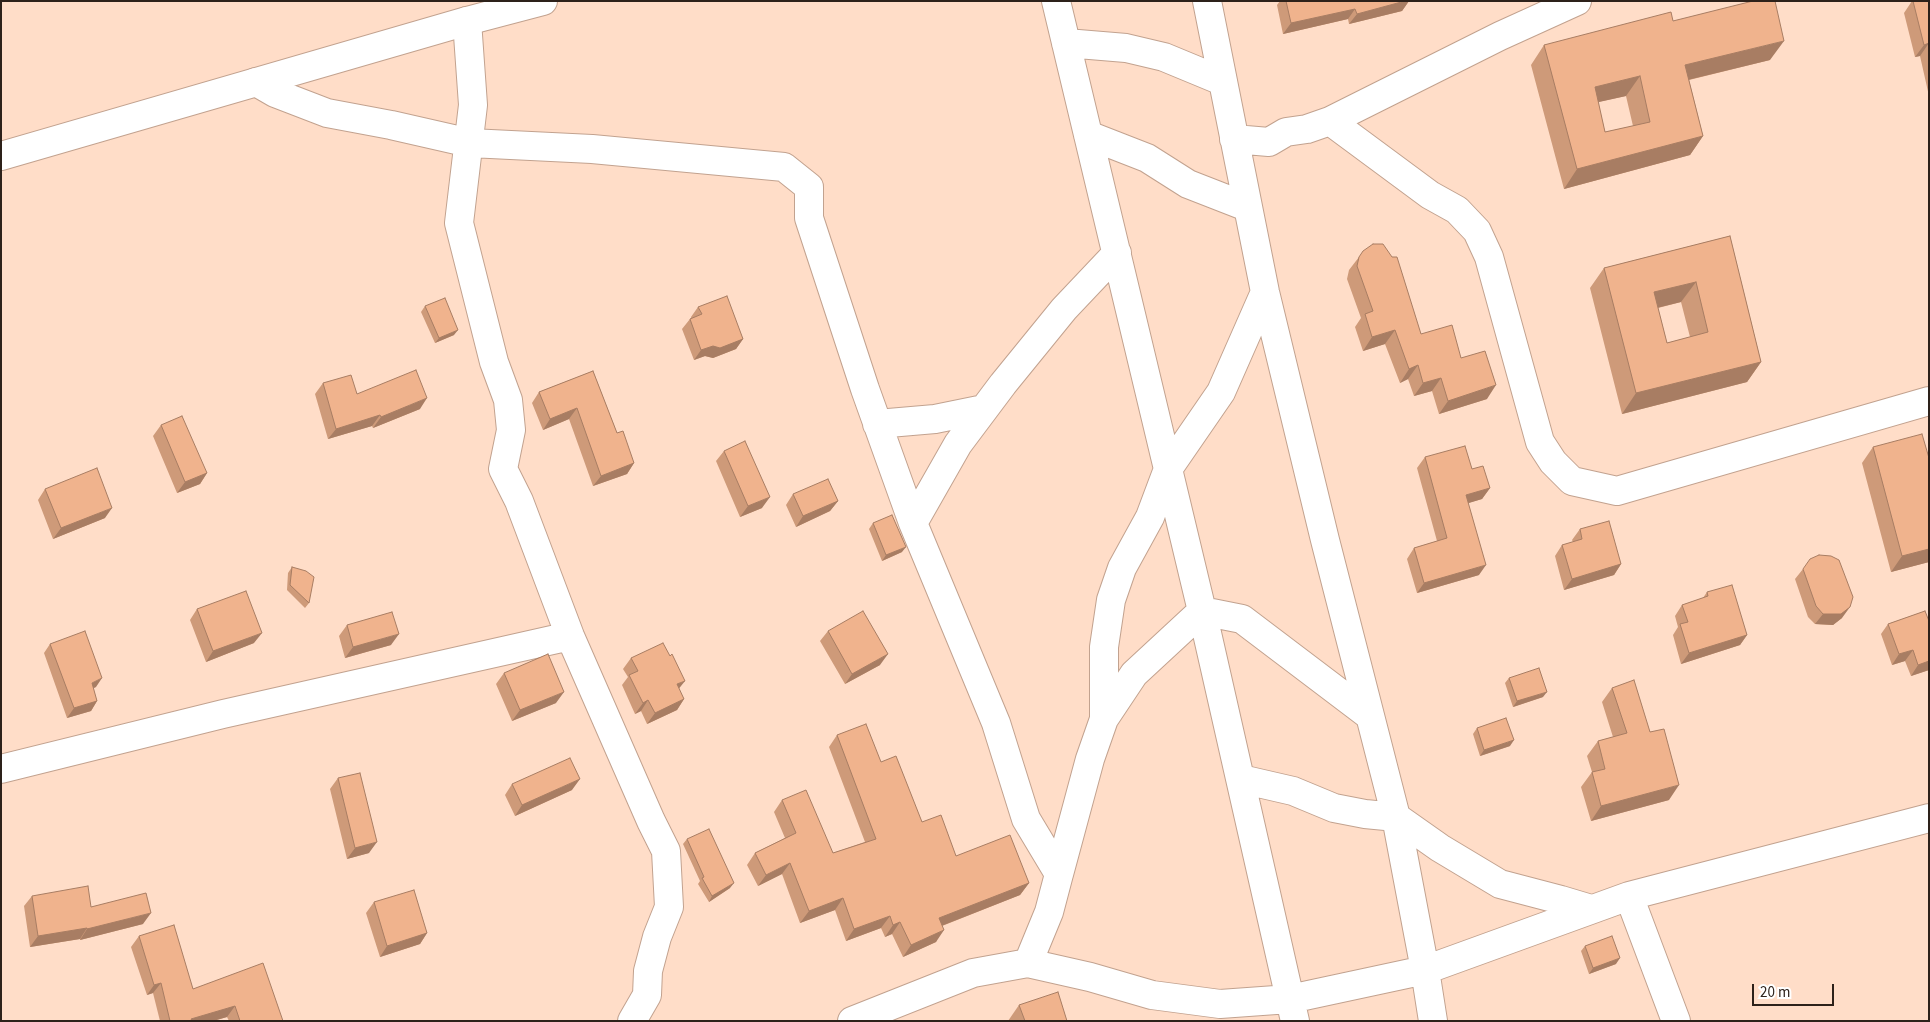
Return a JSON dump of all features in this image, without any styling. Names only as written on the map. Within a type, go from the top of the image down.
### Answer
[{"type":"street","points":[[1,156],[467,21],[543,1]]},
{"type":"street","points":[[1056,1],[1202,611],[1293,1010]]},
{"type":"street","points":[[1207,1],[1265,292],[1325,540],[1396,817],[1433,1021]]},
{"type":"street","points":[[1234,139],[1269,142],[1286,132],[1307,129],[1330,121],[1500,36],[1577,1]]},
{"type":"street","points":[[467,21],[473,105],[459,223],[494,362],[508,400],[510,430],[503,469],[519,502],[570,636],[666,851],[669,906],[657,937],[648,971],[647,995],[632,1021]]},
{"type":"street","points":[[1066,43],[1126,48],[1164,57],[1222,81]]},
{"type":"street","points":[[256,82],[275,93],[327,113],[470,143],[592,149],[784,167],[809,187],[809,218],[877,424],[913,523],[996,723],[1026,819],[1059,874]]},
{"type":"street","points":[[1330,121],[1430,195],[1457,210],[1477,231],[1489,257],[1540,442],[1553,462],[1572,481],[1617,490],[1929,401]]},
{"type":"street","points":[[1088,134],[1147,158],[1188,184],[1248,207]]},
{"type":"street","points":[[913,523],[958,444],[984,409],[1064,309],[1117,253]]},
{"type":"street","points":[[1104,718],[1104,647],[1111,600],[1122,568],[1150,517],[1168,469],[1221,392],[1265,292]]},
{"type":"street","points":[[877,424],[935,419],[984,409]]},
{"type":"street","points":[[1202,611],[1242,619],[1370,716]]},
{"type":"street","points":[[1028,963],[1049,912],[1090,759],[1104,718],[1134,674],[1202,611]]},
{"type":"street","points":[[1,769],[224,714],[570,636]]},
{"type":"street","points":[[1240,779],[1293,791],[1334,808],[1396,817],[1440,848],[1500,884],[1591,910]]},
{"type":"street","points":[[852,1021],[973,973],[1028,963],[1090,977],[1152,995],[1220,1004],[1293,1010],[1425,970],[1629,896],[1929,818]]},
{"type":"street","points":[[1629,896],[1676,1021]]},
{"type":"building","points":[[1286,1],[1405,1],[1357,14],[1355,9],[1291,23]]},
{"type":"building","points":[[1753,1],[1775,1],[1784,41],[1685,65],[1703,136],[1577,169],[1544,45],[1671,12],[1673,21]],"holes":[[[1640,76],[1650,122],[1605,132],[1595,87]]]},
{"type":"building","points":[[1913,1],[1929,1],[1929,43],[1924,45]]},
{"type":"building","points":[[1730,236],[1761,362],[1636,393],[1604,268]],"holes":[[[1696,282],[1708,332],[1667,343],[1654,292]]]},
{"type":"building","points":[[1373,244],[1383,244],[1392,257],[1397,257],[1421,334],[1452,325],[1461,358],[1485,351],[1496,385],[1448,401],[1441,378],[1423,383],[1418,365],[1409,369],[1395,330],[1372,337],[1365,314],[1373,311],[1357,266],[1363,251]]},
{"type":"building","points":[[727,296],[743,339],[720,348],[713,346],[701,350],[690,319],[702,314],[698,307]]},
{"type":"building","points":[[445,298],[458,330],[439,338],[425,306]]},
{"type":"building","points":[[416,370],[427,398],[381,417],[380,415],[336,429],[323,383],[351,375],[357,394]]},
{"type":"building","points":[[593,371],[617,433],[623,431],[634,463],[601,476],[577,408],[550,419],[539,392]]},
{"type":"building","points":[[182,416],[207,473],[185,482],[161,425]]},
{"type":"building","points":[[1922,434],[1929,458],[1929,549],[1902,556],[1873,447]]},
{"type":"building","points":[[745,441],[770,497],[748,506],[724,451]]},
{"type":"building","points":[[1465,446],[1472,469],[1483,466],[1490,488],[1466,495],[1486,565],[1424,583],[1414,548],[1447,538],[1425,457]]},
{"type":"building","points":[[97,468],[112,508],[61,528],[45,489]]},
{"type":"building","points":[[828,479],[838,501],[803,516],[793,494]]},
{"type":"building","points":[[892,515],[906,547],[886,555],[873,523]]},
{"type":"building","points":[[1609,521],[1621,564],[1572,579],[1562,545],[1582,539],[1580,529]]},
{"type":"building","points":[[1819,555],[1831,556],[1839,560],[1853,597],[1850,607],[1841,614],[1823,614],[1816,606],[1803,569],[1810,559]]},
{"type":"building","points":[[292,567],[306,571],[314,577],[309,603],[290,585]]},
{"type":"building","points":[[1732,585],[1747,635],[1689,653],[1680,624],[1688,622],[1682,605],[1708,596],[1707,592]]},
{"type":"building","points":[[246,591],[262,633],[213,651],[197,609]]},
{"type":"building","points":[[863,611],[888,654],[852,674],[828,631]]},
{"type":"building","points":[[1925,611],[1929,621],[1929,661],[1918,665],[1913,650],[1899,654],[1888,624]]},
{"type":"building","points":[[392,612],[399,634],[353,647],[347,625]]},
{"type":"building","points":[[85,631],[102,678],[92,683],[97,701],[74,708],[50,644]]},
{"type":"building","points":[[663,643],[670,656],[672,654],[685,681],[677,684],[684,699],[655,713],[648,700],[643,703],[629,675],[638,671],[631,658]]},
{"type":"building","points":[[548,654],[564,692],[520,710],[504,673]]},
{"type":"building","points":[[1539,668],[1547,692],[1517,701],[1509,678]]},
{"type":"building","points":[[1634,680],[1650,732],[1664,729],[1679,785],[1601,806],[1592,772],[1605,769],[1598,741],[1627,733],[1612,688]]},
{"type":"building","points":[[1506,718],[1514,740],[1484,750],[1477,728]]},
{"type":"building","points":[[866,724],[881,762],[896,756],[922,822],[941,815],[956,856],[1010,835],[1029,883],[939,918],[944,930],[911,945],[900,922],[893,925],[890,916],[854,929],[843,898],[809,911],[790,863],[766,875],[755,853],[796,833],[782,800],[806,790],[833,853],[876,839],[837,735]]},
{"type":"building","points":[[570,758],[580,779],[522,805],[512,784]]},
{"type":"building","points":[[360,773],[377,842],[355,848],[338,778]]},
{"type":"building","points":[[709,829],[734,883],[712,896],[702,878],[704,877],[687,839]]},
{"type":"building","points":[[88,886],[91,907],[146,893],[151,913],[87,929],[38,936],[32,896]]},
{"type":"building","points":[[414,890],[427,933],[387,946],[374,902]]},
{"type":"building","points":[[174,925],[193,989],[263,963],[283,1021],[240,1021],[235,1006],[191,1019],[192,1021],[170,1021],[161,983],[154,985],[139,936]]},
{"type":"building","points":[[1612,936],[1620,958],[1593,968],[1585,946]]},
{"type":"building","points":[[1058,992],[1067,1021],[1025,1021],[1019,1005]]}]
